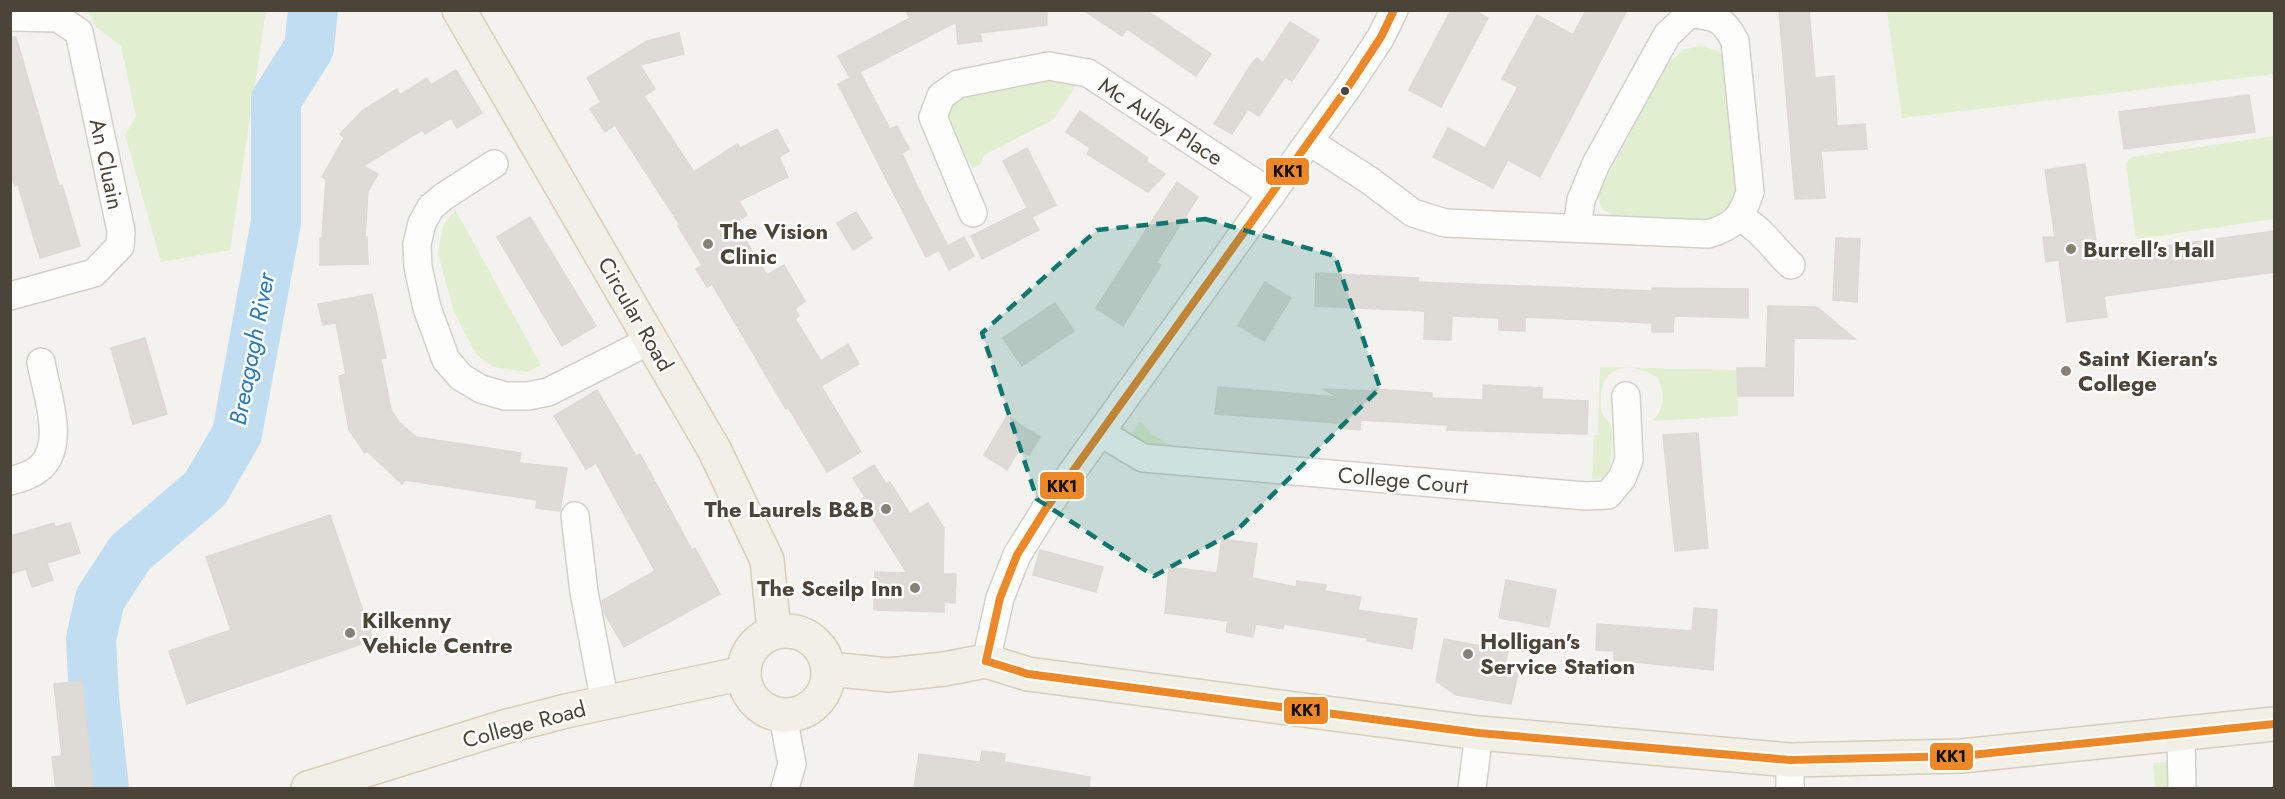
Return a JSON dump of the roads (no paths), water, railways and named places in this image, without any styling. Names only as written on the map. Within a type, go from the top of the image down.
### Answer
[{"type":"main road","name":"Circular Road","points":[[459,10],[715,451],[767,560],[774,632]]},
{"type":"main road","points":[[794,631],[811,638],[825,655],[829,669],[825,691],[815,705],[802,713],[783,716],[761,708],[748,692],[744,673],[747,657],[758,642],[774,632],[794,631]]},
{"type":"main road","points":[[829,669],[889,675],[944,669],[986,661],[1028,674],[1790,774],[2274,724]]},
{"type":"main road","name":"College Road","points":[[308,789],[466,738],[605,703],[744,673]]},
{"type":"street","points":[[986,661],[1000,598],[1017,555],[1045,510],[1310,142],[1381,37],[1395,10]]},
{"type":"street","points":[[1310,142],[1369,180],[1413,213],[1445,223],[1708,234],[1726,229],[1743,213],[1750,192],[1735,41],[1727,26],[1710,15],[1689,14],[1667,35],[1596,164],[1581,200],[1577,227]]},
{"type":"street","name":"An Cluain","points":[[10,17],[58,18],[79,32],[122,231],[120,246],[94,273],[10,296]]},
{"type":"street","name":"Mc Auley Place","points":[[973,213],[933,117],[930,96],[958,84],[1049,66],[1088,74],[1272,194]]},
{"type":"street","points":[[494,164],[431,207],[422,223],[417,244],[418,267],[427,308],[446,360],[461,377],[481,389],[505,396],[528,396],[548,392],[651,340]]},
{"type":"street","points":[[1739,217],[1758,228],[1791,265]]},
{"type":"street","points":[[10,481],[29,475],[40,467],[49,456],[53,443],[54,430],[41,362]]},
{"type":"street","name":"College Court","points":[[1101,433],[1143,458],[1586,496],[1608,495],[1622,478],[1629,460],[1626,396]]},
{"type":"street","points":[[575,516],[584,592],[605,703]]},
{"type":"street","points":[[783,716],[792,764],[785,789]]},
{"type":"street","points":[[1472,789],[1479,733]]},
{"type":"street","points":[[2181,734],[2182,789]]},
{"type":"waterway","name":"Breagagh River","points":[[104,788],[94,698],[91,639],[100,599],[130,553],[205,489],[237,434],[276,222],[276,100],[309,48],[313,10]]},
{"type":"place","name":"The Vision Clinic","points":[[708,244]]},
{"type":"place","name":"Burrell's Hall","points":[[2071,249]]},
{"type":"place","name":"Saint Kieran's College","points":[[2066,371]]},
{"type":"place","name":"The Laurels B&B","points":[[886,509]]},
{"type":"place","name":"The Sceilp Inn","points":[[915,588]]},
{"type":"place","name":"Kilkenny Vehicle Centre","points":[[350,633]]},
{"type":"place","name":"Holligan's Service Station","points":[[1468,654]]}]
